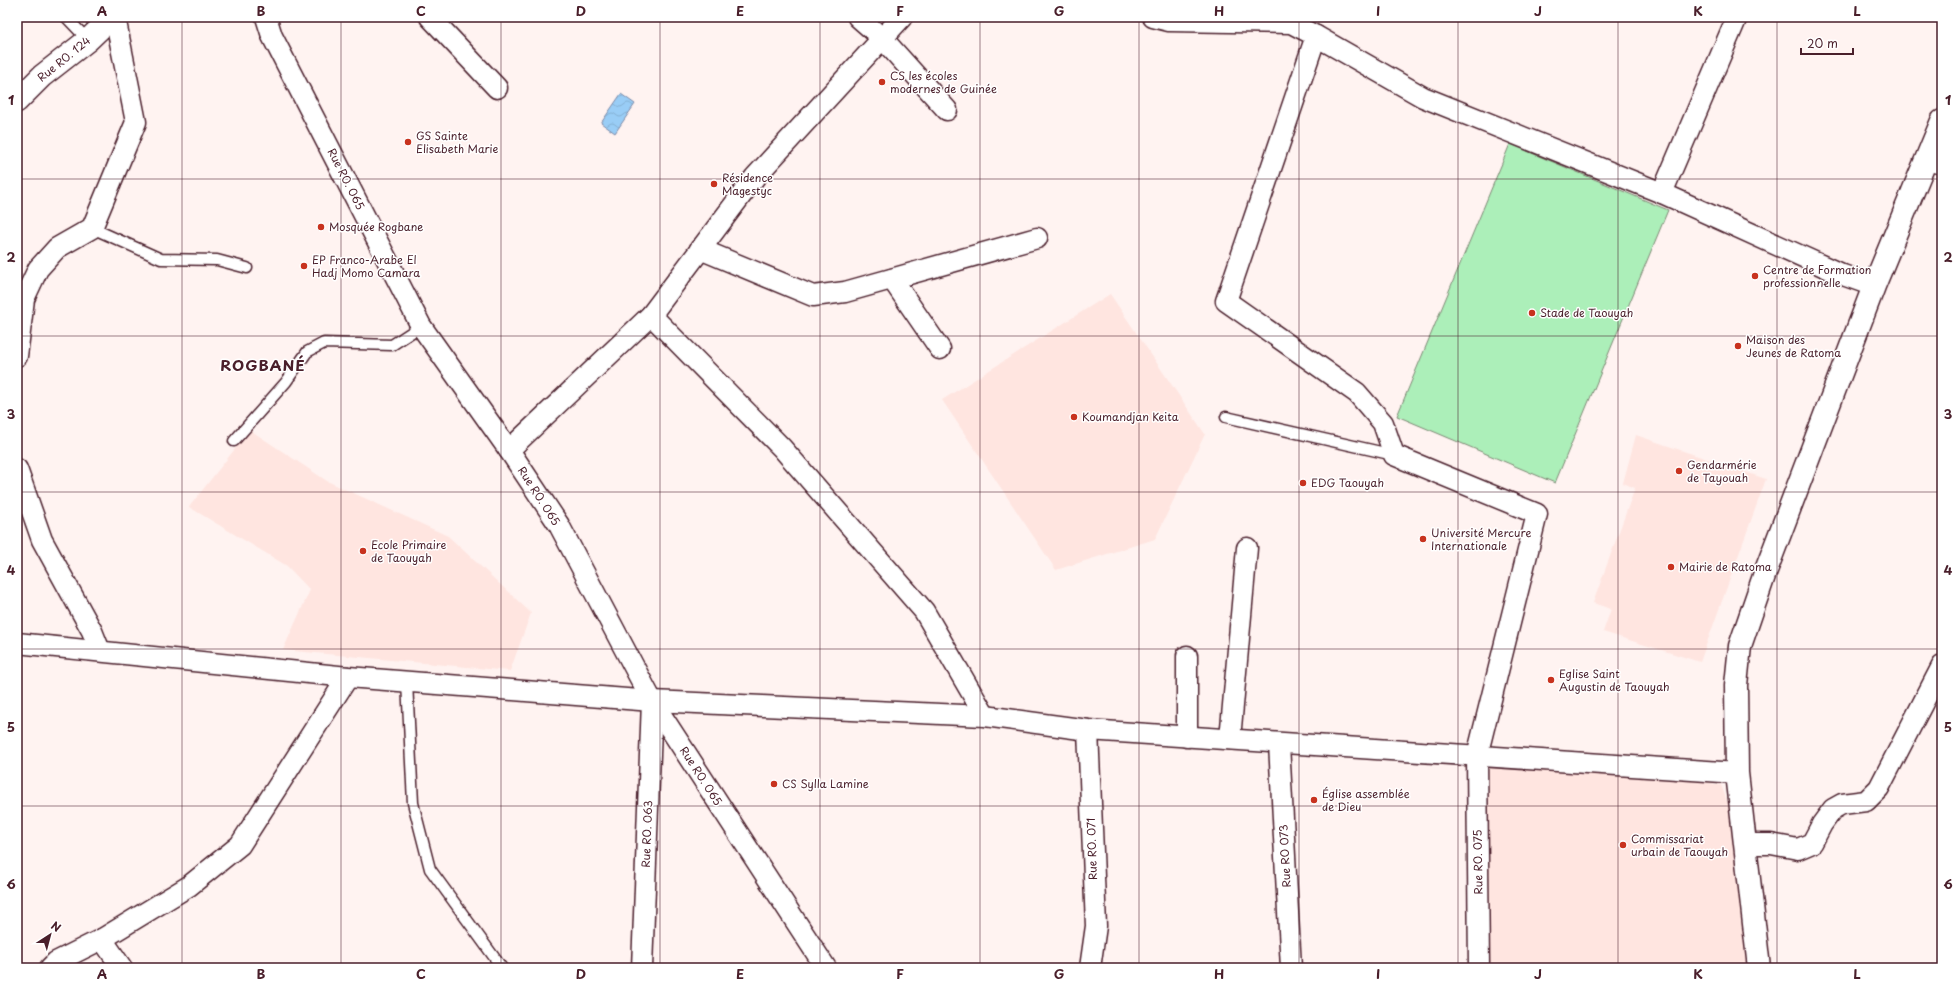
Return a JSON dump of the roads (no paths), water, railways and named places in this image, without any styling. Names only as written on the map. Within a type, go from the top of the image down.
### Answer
[{"type":"main road","name":"Rue RO. 124","points":[[17,101],[42,76],[88,40],[112,17]]},
{"type":"main road","points":[[1759,968],[1737,773],[1736,685],[1740,646],[1765,573],[1874,286],[1935,162],[1942,121]]},
{"type":"street","points":[[17,356],[24,299],[38,269],[57,248],[92,228],[136,122],[115,17]]},
{"type":"street","name":"Rue RO. 065","points":[[266,17],[272,36],[421,326],[509,450],[558,525],[652,701],[826,968]]},
{"type":"street","points":[[430,17],[497,88]]},
{"type":"street","points":[[858,17],[882,38],[947,110]]},
{"type":"street","points":[[509,450],[651,315],[755,177],[902,17]]},
{"type":"street","points":[[1153,17],[1168,21],[1291,23],[1423,97],[1662,193],[1843,275],[1874,286]]},
{"type":"street","points":[[1662,193],[1737,17]]},
{"type":"street","points":[[1316,36],[1226,301],[1357,393],[1383,423],[1394,455]]},
{"type":"street","points":[[700,250],[813,296],[846,292],[1037,238]]},
{"type":"street","points":[[892,279],[940,348]]},
{"type":"street","points":[[651,315],[782,448],[924,611],[985,716]]},
{"type":"street","name":"Rue RO. 075","points":[[1394,455],[1537,514],[1477,756],[1479,968]]},
{"type":"street","points":[[17,469],[42,540],[92,631],[100,651]]},
{"type":"street","points":[[1230,739],[1247,548]]},
{"type":"street","points":[[17,643],[348,677],[652,701],[985,716],[1088,730],[1230,739],[1279,744],[1737,773]]},
{"type":"street","points":[[1187,656],[1187,737]]},
{"type":"street","points":[[1745,844],[1771,844],[1798,849],[1812,843],[1822,824],[1833,809],[1842,804],[1866,801],[1879,788],[1942,666]]},
{"type":"street","points":[[50,968],[56,962],[102,939],[189,886],[240,845],[348,677]]},
{"type":"street","name":"Rue RO. 063","points":[[642,968],[652,701]]},
{"type":"street","name":"Rue RO. 071","points":[[1088,730],[1096,926],[1090,968]]},
{"type":"street","name":"Rue RO 073","points":[[1279,744],[1291,968]]},
{"type":"street","points":[[102,939],[122,968]]},
{"type":"lane","points":[[66,17],[88,40]]},
{"type":"lane","points":[[92,228],[161,258],[217,260],[247,268]]},
{"type":"lane","points":[[234,441],[286,382],[307,352],[324,343],[392,345],[421,326]]},
{"type":"lane","points":[[1226,417],[1394,455]]},
{"type":"lane","points":[[407,682],[413,803],[430,869],[502,968]]},
{"type":"water","points":[[621,94],[635,104],[615,133],[601,123]]},
{"type":"place","name":"CS les écoles modernes de Guinée","points":[[882,82]]},
{"type":"place","name":"GS Sainte Elisabeth Marie","points":[[408,142]]},
{"type":"place","name":"Résidence Magestyc","points":[[714,184]]},
{"type":"place","name":"Mosquée Rogbane","points":[[321,227]]},
{"type":"place","name":"EP Franco-Arabe El Hadj Momo Camara","points":[[304,266]]},
{"type":"place","name":"Centre de Formation professionnelle","points":[[1755,276]]},
{"type":"place","name":"Stade de Taouyah","points":[[1532,313]]},
{"type":"place","name":"Maison des Jeunes de Ratoma","points":[[1738,346]]},
{"type":"place","name":"Koumandjan Keita","points":[[1074,417]]},
{"type":"place","name":"Gendarmérie de Tayouah","points":[[1679,471]]},
{"type":"place","name":"EDG Taouyah","points":[[1303,483]]},
{"type":"place","name":"Université Mercure Internationale","points":[[1423,539]]},
{"type":"place","name":"Ecole Primaire de Taouyah","points":[[363,551]]},
{"type":"place","name":"Mairie de Ratoma","points":[[1671,567]]},
{"type":"place","name":"Eglise Saint Augustin de Taouyah","points":[[1551,680]]},
{"type":"place","name":"CS Sylla Lamine","points":[[774,784]]},
{"type":"place","name":"Église assemblée de Dieu","points":[[1314,800]]},
{"type":"place","name":"Commissariat urbain de Taouyah","points":[[1623,845]]},
{"type":"district","name":"ROGBANÉ","points":[[263,366]]}]
